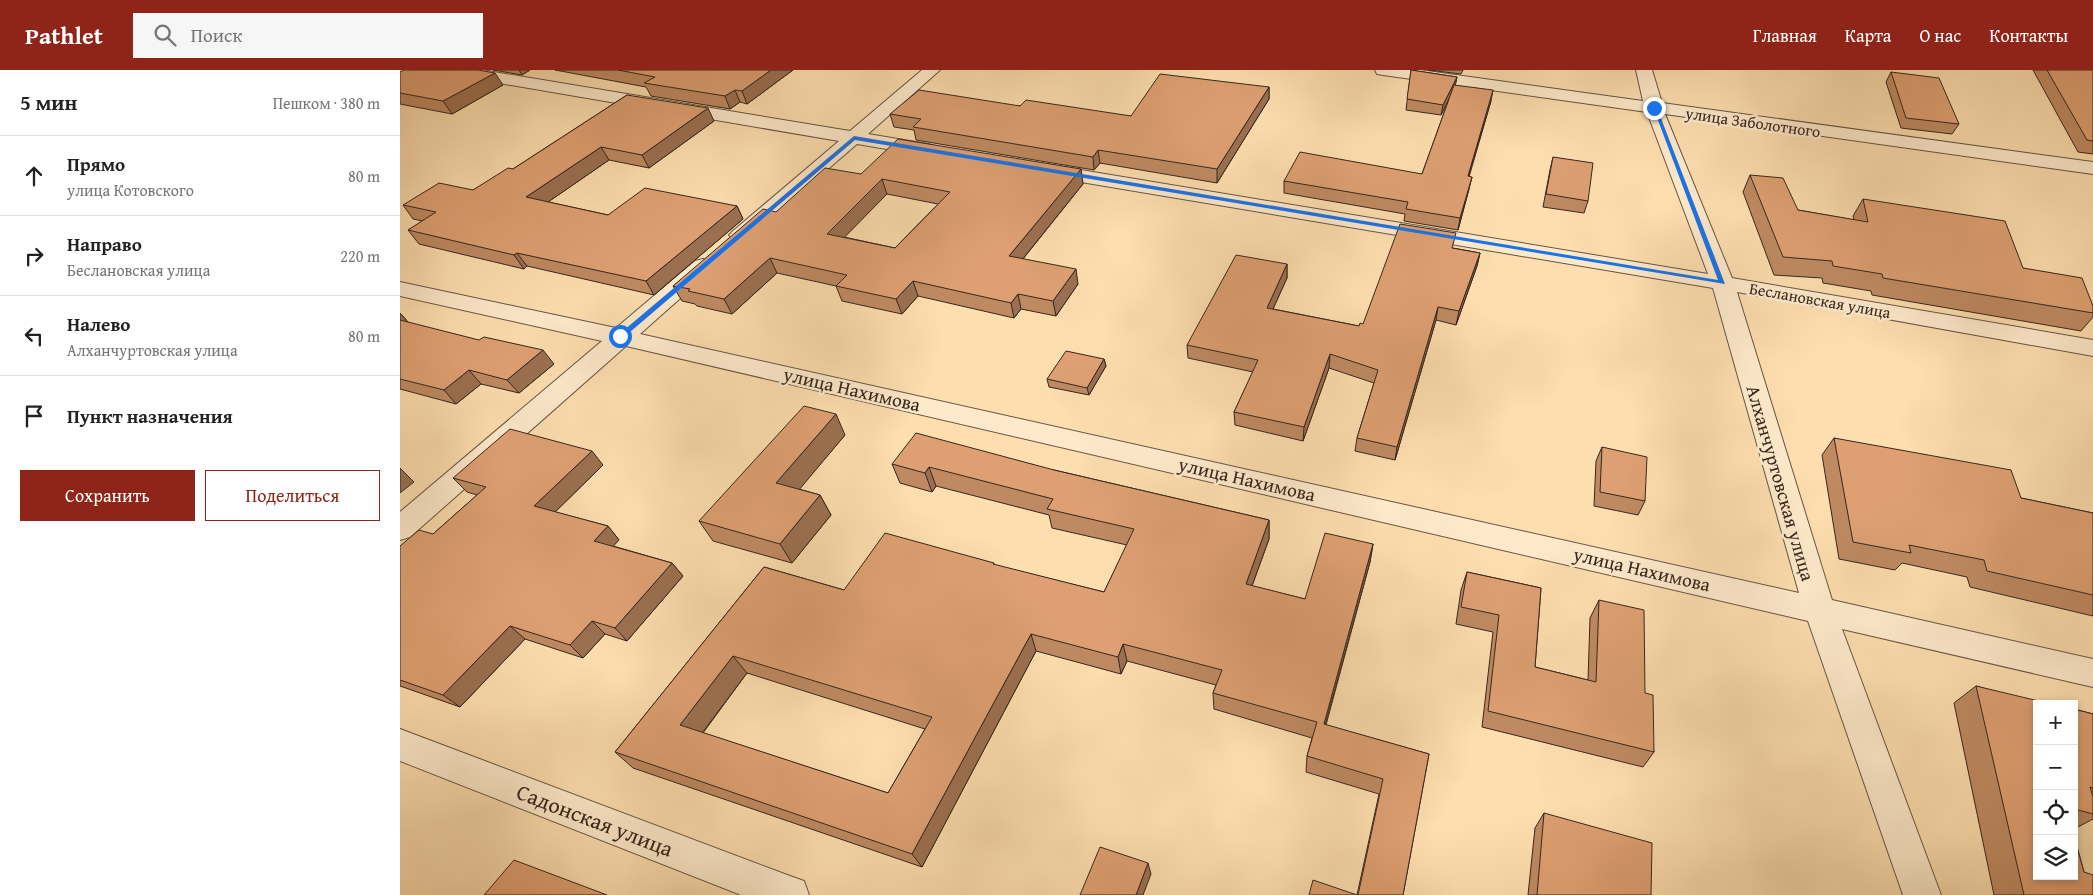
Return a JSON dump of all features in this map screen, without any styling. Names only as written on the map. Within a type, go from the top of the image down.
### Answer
[{"type":"street","points":[[452,70],[952,154]]},
{"type":"street","points":[[400,529],[620,336],[932,70]]},
{"type":"street","name":"улица Заболотного","points":[[1383,70],[2093,168]]},
{"type":"street","name":"Алханчуртовская улица","points":[[1644,70],[1654,108],[1722,283],[1819,609],[1922,895]]},
{"type":"street","name":"Беслановская улица","points":[[1030,167],[1722,283],[2093,348]]},
{"type":"street","name":"улица Нахимова","points":[[400,289],[620,336],[2093,673]]},
{"type":"street","name":"Садонская улица","points":[[400,745],[790,895]]},
{"type":"building","points":[[404,70],[478,70],[495,73],[443,101],[400,93],[400,72]]},
{"type":"building","points":[[618,70],[771,70],[742,91],[735,90],[725,96],[644,83],[655,77]]},
{"type":"building","points":[[1411,70],[1457,77],[1443,105],[1407,99]]},
{"type":"building","points":[[2047,70],[2093,70],[2093,141],[2087,140]]},
{"type":"building","points":[[1891,72],[1939,78],[1959,124],[1906,118]]},
{"type":"building","points":[[1160,74],[1269,87],[1217,169],[1098,150],[1093,157],[913,127],[921,119],[890,114],[919,90],[1020,106],[1026,100],[1131,116]]},
{"type":"building","points":[[1454,85],[1493,90],[1468,176],[1472,177],[1460,218],[1406,209],[1408,202],[1284,181],[1300,152],[1422,174]]},
{"type":"building","points":[[627,95],[708,108],[642,155],[601,147],[526,197],[608,215],[645,188],[737,206],[646,281],[517,253],[514,255],[408,230],[436,212],[403,205],[439,183],[473,190],[508,168],[513,169]]},
{"type":"building","points":[[898,139],[1081,169],[1009,256],[1076,269],[1053,301],[1018,294],[1011,303],[913,281],[896,299],[836,286],[847,275],[770,258],[724,299],[673,286],[763,209],[776,212],[825,168],[861,174]],"holes":[[[882,179],[950,192],[895,248],[827,234]]]},
{"type":"building","points":[[1553,157],[1593,163],[1588,201],[1546,194]]},
{"type":"building","points":[[1750,175],[1783,178],[1798,210],[1868,222],[1863,199],[2005,221],[2023,268],[2082,278],[2093,306],[2093,313],[1883,278],[1882,274],[1833,266],[1832,261],[1783,257]]},
{"type":"building","points":[[1400,224],[1456,233],[1452,248],[1480,253],[1459,311],[1438,307],[1397,447],[1357,438],[1378,370],[1330,354],[1304,427],[1234,412],[1258,360],[1187,345],[1236,255],[1287,264],[1267,308],[1359,326],[1360,323],[1363,324]]},
{"type":"building","points":[[400,320],[479,340],[484,337],[543,350],[507,380],[469,370],[444,390],[400,379]]},
{"type":"building","points":[[1066,351],[1104,359],[1087,388],[1047,379]]},
{"type":"building","points":[[804,406],[836,414],[776,483],[820,495],[780,544],[699,521]]},
{"type":"building","points":[[510,429],[592,451],[534,506],[608,526],[594,541],[672,563],[615,628],[592,621],[570,645],[510,626],[443,695],[400,680],[400,546],[419,530],[433,534],[486,487],[453,478]]},
{"type":"building","points":[[916,433],[1054,470],[1269,520],[1246,584],[1305,599],[1325,533],[1373,544],[1324,724],[1429,754],[1403,895],[1358,895],[1383,779],[1307,756],[1317,722],[1213,693],[1222,670],[1123,644],[1118,657],[1031,634],[912,854],[615,752],[764,567],[844,590],[885,533],[993,564],[1104,592],[1134,529],[1047,509],[1053,499],[929,467],[925,473],[892,464]],"holes":[[[733,656],[932,717],[888,793],[680,725]]]},
{"type":"building","points":[[1834,438],[2011,470],[2021,498],[2093,513],[2093,595],[1987,571],[1984,560],[1909,545],[1911,553],[1853,542]]},
{"type":"building","points":[[1602,447],[1647,457],[1645,501],[1600,492]]},
{"type":"building","points":[[1467,572],[1541,588],[1535,667],[1596,682],[1599,600],[1644,610],[1645,693],[1653,695],[1654,752],[1488,711],[1499,615],[1461,607]]},
{"type":"building","points":[[1976,686],[2034,700],[2033,880],[2078,880],[2078,850],[2084,872],[2093,875],[2093,895],[2024,895]]},
{"type":"building","points":[[2078,710],[2093,714],[2093,788],[2090,787],[2093,797],[2093,814],[2078,810]]},
{"type":"building","points":[[1544,813],[1652,843],[1651,895],[1537,895]]},
{"type":"building","points":[[1100,847],[1148,863],[1136,895],[1080,895]]},
{"type":"building","points":[[514,860],[607,895],[484,895]]},
{"type":"building","points":[[1313,880],[1357,895],[1309,895]]},
{"type":"route","points":[[620,336],[854,138],[1722,283],[1654,108]]}]
